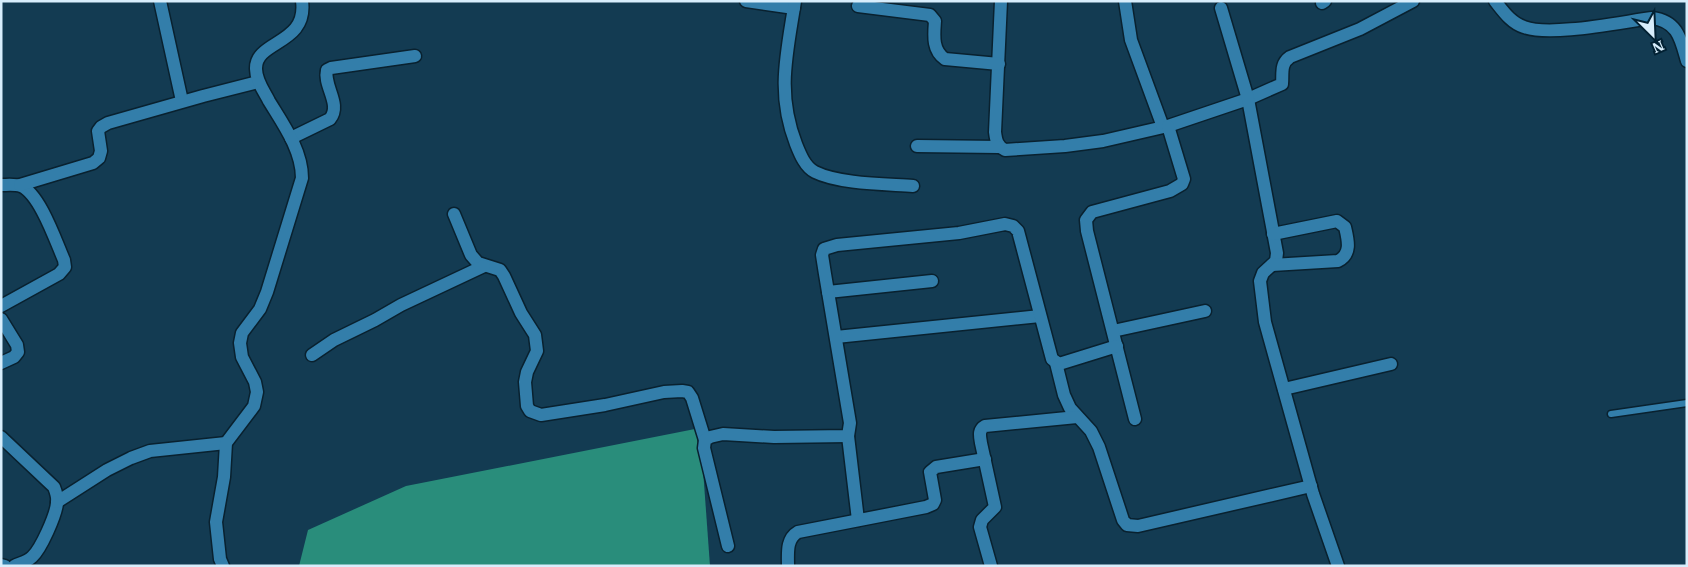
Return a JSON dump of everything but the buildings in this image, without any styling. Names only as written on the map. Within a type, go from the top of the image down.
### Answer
[{"type":"street","points":[[160,1],[182,102]]},
{"type":"street","points":[[224,566],[220,559],[216,522],[218,501],[224,477],[226,443],[254,406],[257,392],[255,382],[242,357],[240,343],[242,333],[260,309],[268,292],[302,178],[300,160],[291,138],[258,82],[256,63],[262,54],[292,34],[298,26],[301,18],[302,1]]},
{"type":"street","points":[[746,1],[794,5],[786,48],[784,73],[786,99],[790,128],[799,152],[807,166],[814,172],[828,176],[913,186]]},
{"type":"street","points":[[1001,1],[994,132],[996,141],[1005,150],[1065,146],[1103,141],[1165,126],[1248,99],[1282,84],[1282,66],[1284,61],[1290,57],[1360,29],[1413,1]]},
{"type":"street","points":[[1125,1],[1131,40],[1184,179],[1182,184],[1170,191],[1092,212],[1086,220],[1087,231],[1135,418]]},
{"type":"street","points":[[1495,1],[1514,22],[1524,28],[1552,31],[1652,18],[1662,19],[1670,24],[1679,35],[1687,61]]},
{"type":"street","points":[[858,6],[930,15],[935,21],[934,43],[941,56],[946,59],[999,64]]},
{"type":"street","points":[[1221,8],[1248,99],[1277,253],[1276,261],[1263,273],[1260,281],[1266,322],[1311,486],[1338,566]]},
{"type":"street","points":[[291,138],[330,120],[334,114],[335,108],[327,70],[415,56]]},
{"type":"street","points":[[1,185],[20,185],[93,163],[99,158],[101,152],[98,130],[101,126],[258,82]]},
{"type":"street","points":[[917,146],[1000,147]]},
{"type":"street","points":[[1,306],[59,274],[65,268],[64,260],[38,203],[29,191],[20,185]]},
{"type":"street","points":[[454,214],[472,255],[478,264],[500,270],[521,313],[535,335],[536,351],[525,382],[527,406],[530,411],[541,415],[605,405],[664,392],[688,392],[692,398],[705,440],[704,448],[728,546]]},
{"type":"street","points":[[1272,265],[1338,261],[1344,258],[1348,252],[1345,227],[1337,221],[1273,234]]},
{"type":"street","points":[[858,520],[848,436],[850,423],[822,255],[824,249],[837,245],[959,233],[1005,224],[1013,226],[1018,231],[1052,359],[1056,363],[1064,395],[1070,408],[1091,431],[1099,448],[1123,520],[1127,525],[1138,526],[1311,486]]},
{"type":"street","points":[[312,355],[334,340],[375,320],[401,304],[484,266]]},
{"type":"street","points":[[828,292],[932,281]]},
{"type":"street","points":[[1112,331],[1205,311]]},
{"type":"street","points":[[836,337],[1040,316]]},
{"type":"street","points":[[1,319],[17,345],[18,352],[14,357],[1,363]]},
{"type":"street","points":[[1056,363],[1060,364],[1116,346]]},
{"type":"street","points":[[1284,389],[1391,364]]},
{"type":"street","points":[[991,566],[980,527],[982,520],[995,507],[980,434],[981,428],[985,426],[1078,417]]},
{"type":"street","points":[[705,440],[710,436],[723,434],[774,437],[848,436]]},
{"type":"street","points":[[1,436],[54,487],[57,502],[55,511],[34,556],[14,566]]},
{"type":"street","points":[[57,502],[106,470],[150,451],[226,443]]},
{"type":"street","points":[[788,566],[789,541],[792,535],[798,532],[926,507],[933,504],[935,500],[930,472],[932,469],[985,459]]},
{"type":"street","points":[[1,565],[5,566]]},
{"type":"lane","points":[[1611,414],[1687,403]]},
{"type":"shaded area","points":[[700,428],[710,566],[299,566],[308,530],[406,486]]}]
